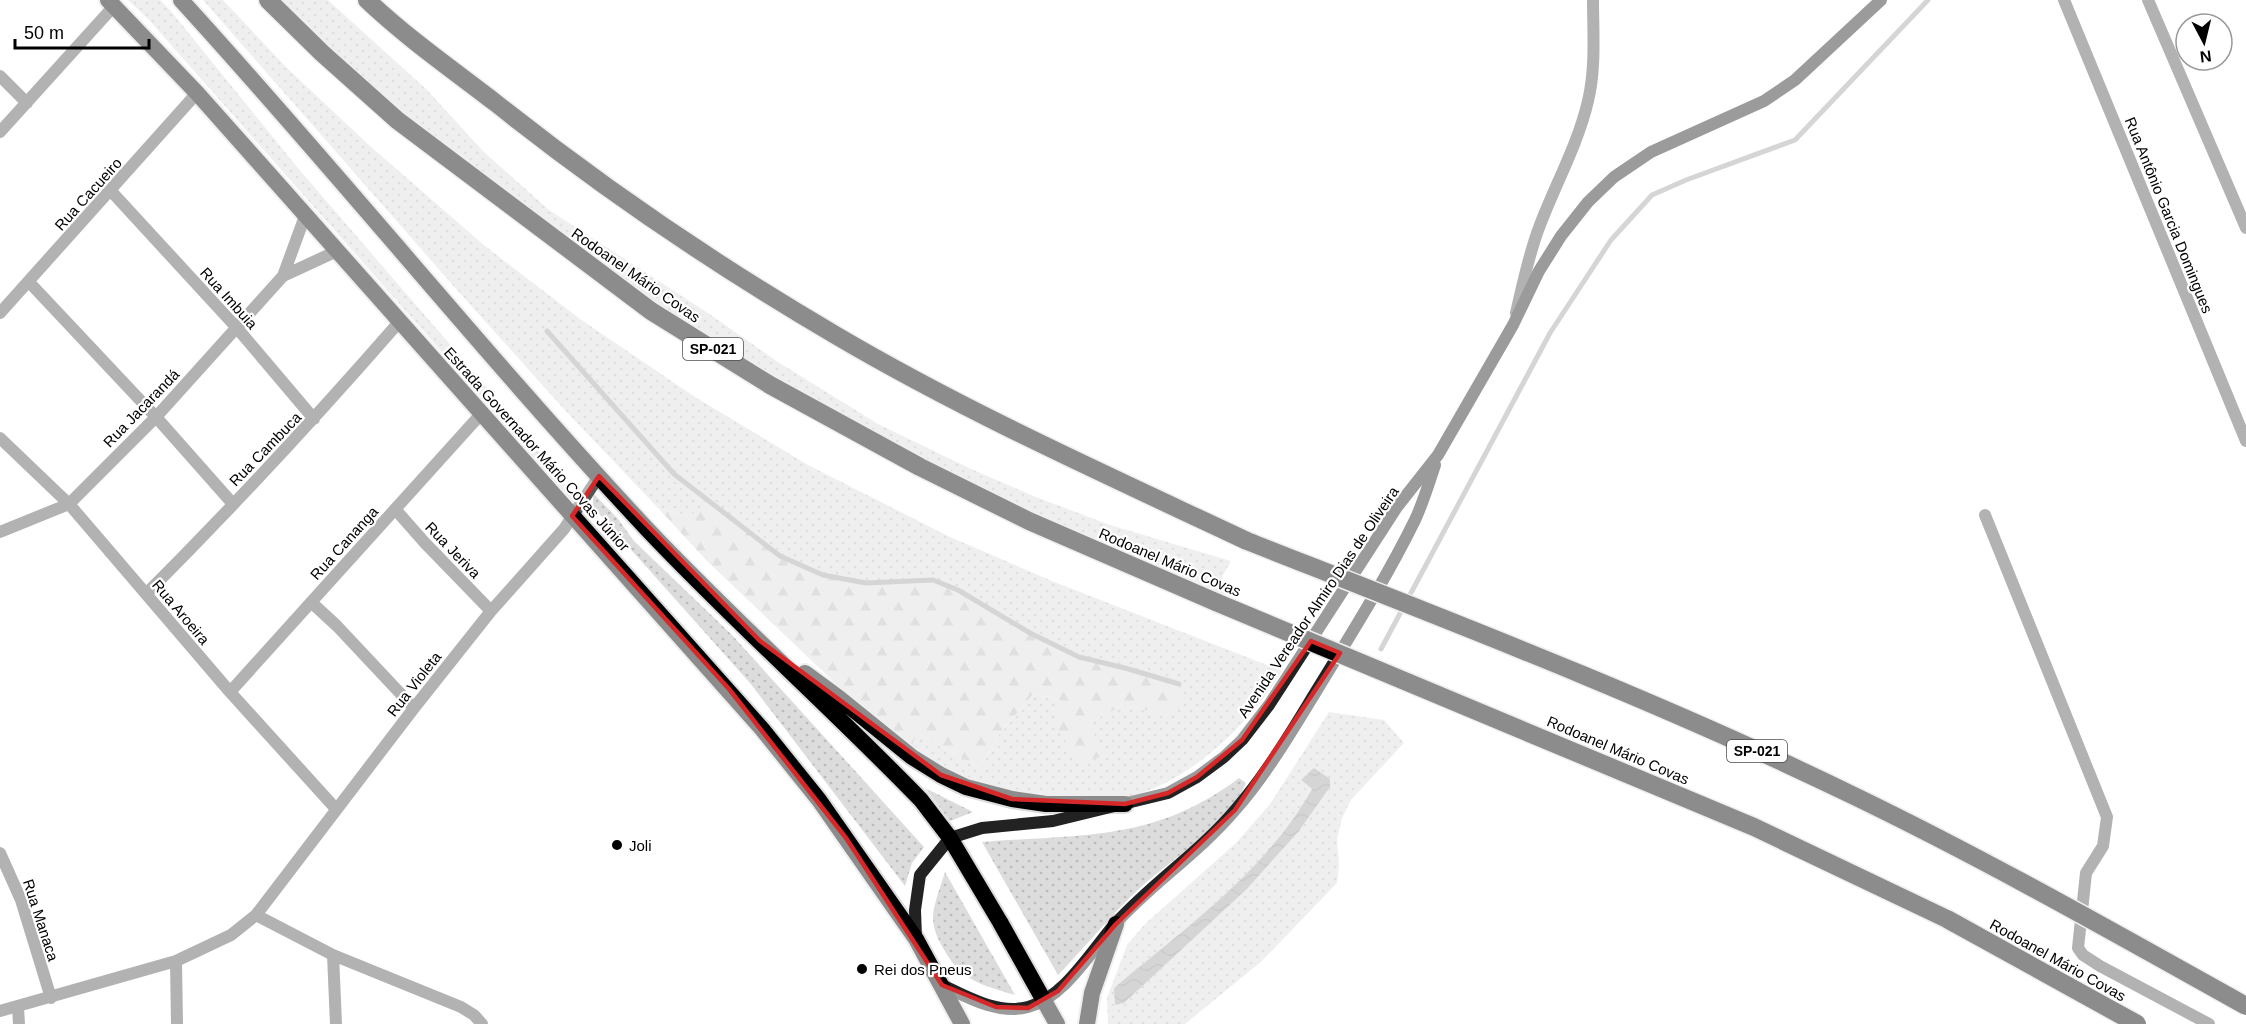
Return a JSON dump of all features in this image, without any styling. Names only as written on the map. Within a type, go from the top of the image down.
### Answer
[{"type":"highway","name":"Estrada Governador Mário Covas Júnior","points":[[181,0],[515,384],[650,532],[921,800],[950,838],[1057,1024]]},
{"type":"highway","name":"Rodoanel Mário Covas","points":[[268,0],[322,53],[397,120],[651,311],[770,385],[920,467],[1029,521],[1218,603],[1754,827],[1947,919],[2138,1024]]},
{"type":"highway","name":"SP-021","points":[[367,0],[550,146],[732,272],[837,336],[921,383],[1061,453],[1247,541],[1422,610],[1691,721],[1851,795],[2020,880],[2246,1006]]},
{"type":"highway","name":"Estrada Governador Mário Covas Júnior","points":[[111,3],[196,93],[729,689],[819,800],[916,939],[962,1024]]},
{"type":"highway","points":[[760,641],[839,698],[912,757],[940,775],[966,787],[1012,799],[1046,804],[1125,804]]},
{"type":"highway","points":[[1087,1024],[1092,993],[1116,924]]},
{"type":"main road","name":"Avenida Vereador Almiro Dias de Oliveira","points":[[916,939],[915,910],[920,875],[929,861],[950,838],[969,830],[1053,820],[1168,793],[1224,757],[1242,740],[1269,705],[1397,507],[1438,455],[1514,325],[1539,271],[1588,202],[1614,177],[1651,152],[1764,101],[1795,80],[1881,0]]},
{"type":"main road","name":"Avenida Vereador Almiro Dias de Oliveira","points":[[942,985],[996,1007],[1028,1008],[1045,1001],[1058,991],[1116,924],[1154,885],[1221,825],[1262,777],[1364,615],[1416,519],[1438,455]]},
{"type":"street","points":[[1514,325],[1525,270],[1540,225],[1575,141],[1588,103],[1592,83],[1593,0]]},
{"type":"street","name":"Rua Antônio Garcia Domingues","points":[[2064,0],[2246,441]]},
{"type":"street","points":[[2148,0],[2246,228]]},
{"type":"street","points":[[0,132],[111,3]]},
{"type":"street","points":[[4,80],[27,103]]},
{"type":"street","name":"Rua Cacueiro","points":[[0,313],[196,93]]},
{"type":"street","name":"Rua Imbuia","points":[[111,190],[237,328],[314,419]]},
{"type":"street","name":"Rua Jacarandá","points":[[0,532],[69,504],[156,417],[283,276],[305,216]]},
{"type":"street","name":"Rua Jacarandá","points":[[283,276],[337,251]]},
{"type":"street","points":[[29,282],[234,504]]},
{"type":"street","name":"Rua Cambuca","points":[[146,594],[314,419],[400,321]]},
{"type":"street","name":"Rua Cananga","points":[[230,693],[481,414]]},
{"type":"street","name":"Rua Aroeira","points":[[0,438],[69,504],[230,693],[336,809]]},
{"type":"street","name":"Rua Violeta","points":[[0,1011],[176,961],[231,935],[256,915],[491,611],[564,529],[599,476]]},
{"type":"street","name":"Rua Jeriva","points":[[395,509],[491,611]]},
{"type":"street","points":[[1985,515],[2107,817],[2103,846],[2086,873],[2078,948],[2082,955],[2100,966],[2209,1024]]},
{"type":"street","points":[[310,602],[337,626],[414,708]]},
{"type":"street","name":"Rua Manaca","points":[[0,853],[21,900],[51,998]]},
{"type":"street","points":[[256,915],[333,955],[461,1007],[474,1015],[482,1024]]},
{"type":"street","points":[[333,955],[336,1024]]},
{"type":"street","points":[[176,961],[177,1024]]},
{"type":"street","points":[[18,1007],[19,1024]]},
{"type":"highlighted area","points":[[599,476],[760,641],[941,775],[1012,799],[1125,804],[1168,793],[1197,777],[1242,740],[1311,641],[1340,653],[1235,810],[1116,924],[1058,991],[1028,1008],[996,1007],[942,985],[846,838],[729,689],[572,516]]},
{"type":"green space","points":[[128,0],[160,0],[170,10],[297,167],[491,392],[575,497],[572,505],[485,401],[149,20]]},
{"type":"green space","points":[[203,0],[223,0],[287,68],[370,146],[485,246],[580,319],[695,397],[808,465],[948,536],[1052,581],[1282,671],[1249,715],[1209,755],[1161,785],[1136,795],[1091,802],[1009,795],[980,786],[960,776],[912,745],[918,733],[980,768],[997,737],[1033,694],[1061,700],[1089,722],[1124,705],[1169,715],[1125,668],[1079,657],[933,580],[866,583],[823,575],[689,516],[658,508],[563,408],[457,290]]},
{"type":"green space","points":[[280,0],[328,0],[426,89],[484,152],[549,210],[708,313],[778,362],[878,424],[971,469],[1110,525],[1231,561],[1222,577],[1227,598],[934,482],[845,437],[744,379],[572,262],[344,65]]},
{"type":"green space","points":[[593,493],[618,519],[634,541],[732,635],[924,847],[912,863],[905,886],[750,683],[593,507]]},
{"type":"green space","points":[[710,502],[786,559],[823,575],[866,583],[933,580],[958,590],[1030,633],[1079,657],[1179,684],[1182,706],[1168,715],[1124,705],[1089,722],[1103,756],[1079,763],[1055,723],[1061,700],[1033,694],[997,737],[980,768],[918,733],[912,745],[834,682],[706,560],[658,508],[689,516]]},
{"type":"green space","points":[[1329,712],[1384,720],[1404,743],[1351,800],[1342,818],[1337,839],[1339,866],[1337,883],[1262,961],[1185,1024],[1108,1024],[1107,998],[1127,945],[1145,924],[1236,843],[1270,804]],"holes":[[[1301,780],[1330,787],[1299,831],[1247,889],[1124,1003],[1114,988],[1222,897],[1272,846],[1312,789]]]},
{"type":"green space","points":[[1239,778],[1246,783],[1227,812],[1199,840],[1141,887],[1058,975],[982,842],[1085,835],[1147,824],[1177,814],[1208,799]]},
{"type":"green space","points":[[925,788],[973,812],[950,821]]},
{"type":"green space","points":[[945,872],[1015,995],[982,984],[965,975],[943,948],[935,930],[933,917]]},
{"type":"water","points":[[1314,768],[1330,779],[1330,787],[1299,831],[1247,889],[1124,1003],[1115,1005],[1114,988],[1222,897],[1272,846],[1312,789],[1301,780]]},
{"type":"waterway","points":[[1381,649],[1550,333],[1611,240],[1652,195],[1795,140],[1928,0]]},
{"type":"waterway","points":[[547,331],[674,474],[780,556],[823,575],[866,583],[933,580],[958,590],[1030,633],[1079,657],[1179,684]]},
{"type":"place","name":"Joli","points":[[617,845]]},
{"type":"place","name":"Rei dos Pneus","points":[[862,969]]}]
